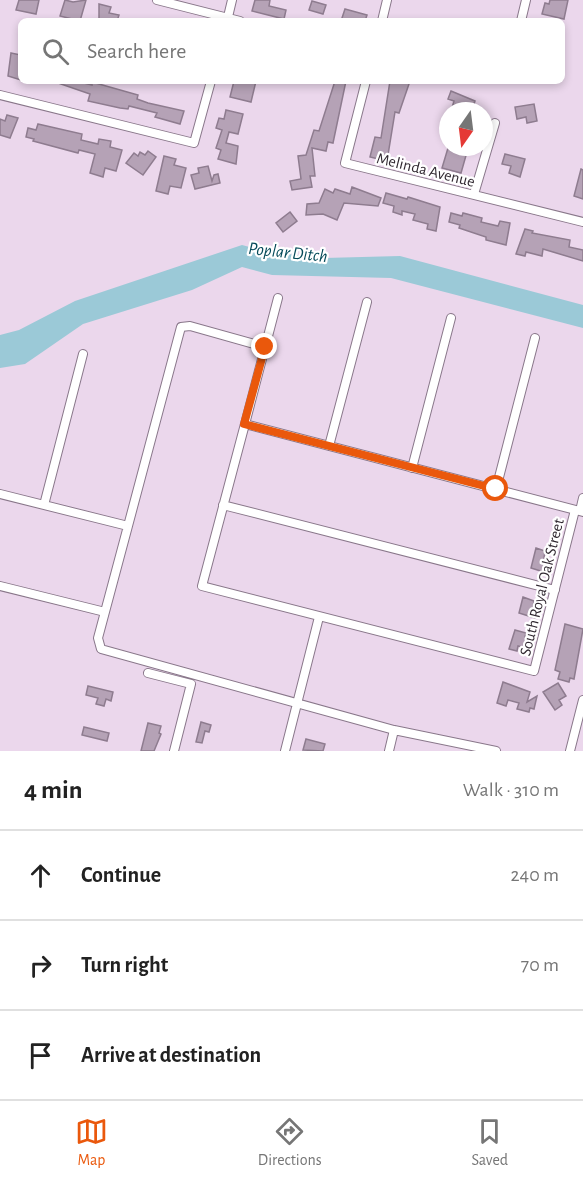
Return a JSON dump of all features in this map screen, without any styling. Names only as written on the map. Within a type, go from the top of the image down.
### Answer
[{"type":"street","points":[[157,0],[221,18]]},
{"type":"street","points":[[228,18],[232,0]]},
{"type":"street","points":[[383,18],[387,0]]},
{"type":"street","points":[[522,18],[526,0]]},
{"type":"street","points":[[0,95],[194,143],[210,84]]},
{"type":"street","name":"Melinda Avenue","points":[[365,84],[345,163],[583,222]]},
{"type":"street","points":[[474,194],[495,123]]},
{"type":"street","points":[[278,298],[202,586],[319,617],[285,751]]},
{"type":"street","points":[[329,446],[367,302]]},
{"type":"street","points":[[412,468],[451,318]]},
{"type":"street","points":[[265,347],[190,326],[181,327],[98,638],[101,649],[394,730],[496,751]]},
{"type":"street","points":[[496,489],[535,338]]},
{"type":"street","points":[[44,505],[83,354]]},
{"type":"street","points":[[244,424],[579,511]]},
{"type":"street","points":[[0,494],[128,526]]},
{"type":"street","name":"South Royal Oak Street","points":[[319,617],[534,671],[555,590],[583,498]]},
{"type":"street","points":[[223,505],[555,590]]},
{"type":"street","points":[[0,586],[105,612]]},
{"type":"street","points":[[148,673],[191,684],[174,751]]},
{"type":"street","points":[[570,751],[583,700]]},
{"type":"street","points":[[389,751],[394,730]]},
{"type":"water","points":[[242,245],[269,252],[324,258],[400,256],[583,305],[583,328],[391,278],[272,275],[242,267],[192,290],[83,324],[25,364],[0,368],[0,335],[19,330],[75,301]]},
{"type":"building","points":[[19,0],[39,0],[36,14],[16,10]]},
{"type":"building","points":[[65,0],[73,2],[86,0],[81,18],[60,16]]},
{"type":"building","points":[[255,0],[270,0],[269,6],[286,10],[284,18],[252,11]]},
{"type":"building","points":[[550,0],[568,0],[564,18],[542,14],[545,3],[549,4]]},
{"type":"building","points":[[312,1],[326,5],[323,14],[309,10]]},
{"type":"building","points":[[99,4],[111,7],[109,13],[119,15],[118,18],[99,18]]},
{"type":"building","points":[[345,9],[367,15],[366,18],[342,18]]},
{"type":"building","points":[[11,53],[18,54],[18,79],[8,76]]},
{"type":"building","points":[[61,84],[99,84],[138,95],[137,99],[148,103],[184,111],[180,124],[155,117],[157,113],[129,106],[128,109],[88,101],[90,94]]},
{"type":"building","points":[[233,84],[255,84],[251,102],[230,97]]},
{"type":"building","points":[[334,84],[345,84],[333,143],[328,142],[326,151],[312,148],[315,176],[310,176],[312,187],[292,190],[290,181],[301,179],[298,156],[306,155],[314,130],[319,131]]},
{"type":"building","points":[[390,84],[409,84],[399,113],[395,112],[387,161],[370,157],[375,137],[381,138]]},
{"type":"building","points":[[451,91],[475,101],[454,102],[448,99]]},
{"type":"building","points":[[534,104],[537,121],[527,123],[526,117],[517,119],[515,107]]},
{"type":"building","points":[[226,110],[243,114],[238,134],[229,132],[226,143],[238,146],[236,164],[218,159],[221,150],[216,148],[222,130],[216,128],[219,118],[224,119]]},
{"type":"building","points":[[7,115],[18,118],[10,138],[0,135],[0,119],[5,121]]},
{"type":"building","points":[[38,124],[82,134],[81,140],[98,144],[99,139],[111,141],[110,147],[122,150],[116,171],[105,168],[103,177],[90,173],[95,154],[79,150],[78,153],[26,137],[28,128],[36,130]]},
{"type":"building","points":[[148,151],[156,157],[143,175],[126,163],[134,153],[138,156],[140,152],[145,155]]},
{"type":"building","points":[[505,154],[525,159],[520,177],[509,173],[511,166],[502,164]]},
{"type":"building","points":[[164,156],[176,159],[174,165],[186,168],[181,188],[170,186],[168,194],[156,191]]},
{"type":"building","points":[[446,156],[466,156],[461,173],[442,168]]},
{"type":"building","points":[[208,166],[212,181],[214,175],[218,174],[220,183],[195,189],[191,175],[199,173],[198,168]]},
{"type":"building","points":[[581,169],[583,170],[583,199],[574,196]]},
{"type":"building","points":[[352,187],[381,198],[378,206],[344,203],[337,220],[323,214],[306,215],[307,204],[319,203],[325,189],[333,193],[335,189],[350,194]]},
{"type":"building","points":[[386,193],[440,207],[436,231],[427,229],[428,224],[413,220],[415,214],[402,211],[402,215],[393,212],[394,206],[383,203]]},
{"type":"building","points":[[290,212],[297,221],[283,232],[276,223]]},
{"type":"building","points":[[451,213],[462,216],[463,213],[482,218],[481,222],[498,226],[500,221],[510,223],[506,245],[486,240],[486,237],[459,228],[460,225],[449,222]]},
{"type":"building","points":[[525,229],[533,231],[532,233],[570,240],[569,247],[583,250],[583,261],[543,249],[542,256],[526,252],[525,256],[516,254]]},
{"type":"building","points":[[536,548],[545,551],[544,558],[551,560],[547,573],[531,568]]},
{"type":"building","points":[[523,597],[534,601],[533,607],[538,608],[535,618],[519,613]]},
{"type":"building","points":[[565,624],[583,629],[574,679],[570,678],[569,682],[558,679],[560,672],[555,670]]},
{"type":"building","points":[[515,630],[526,633],[525,637],[529,638],[526,648],[518,646],[517,651],[509,649]]},
{"type":"building","points":[[503,682],[530,692],[527,702],[537,696],[534,709],[530,708],[529,712],[517,709],[519,703],[508,700],[506,706],[497,703]]},
{"type":"building","points":[[558,683],[566,696],[559,700],[562,705],[555,710],[543,692]]},
{"type":"building","points":[[88,686],[113,692],[111,701],[106,699],[104,706],[96,704],[98,698],[86,695]]},
{"type":"building","points":[[201,722],[211,725],[209,732],[205,731],[202,743],[196,742]]},
{"type":"building","points":[[148,723],[161,726],[159,733],[161,734],[154,751],[141,751]]},
{"type":"building","points":[[84,727],[109,733],[107,741],[82,735]]},
{"type":"building","points":[[306,739],[325,744],[323,751],[303,750]]},
{"type":"route","points":[[265,347],[244,424],[496,489]]},
{"type":"water label","name":"Poplar Ditch","points":[[288,252]]}]
